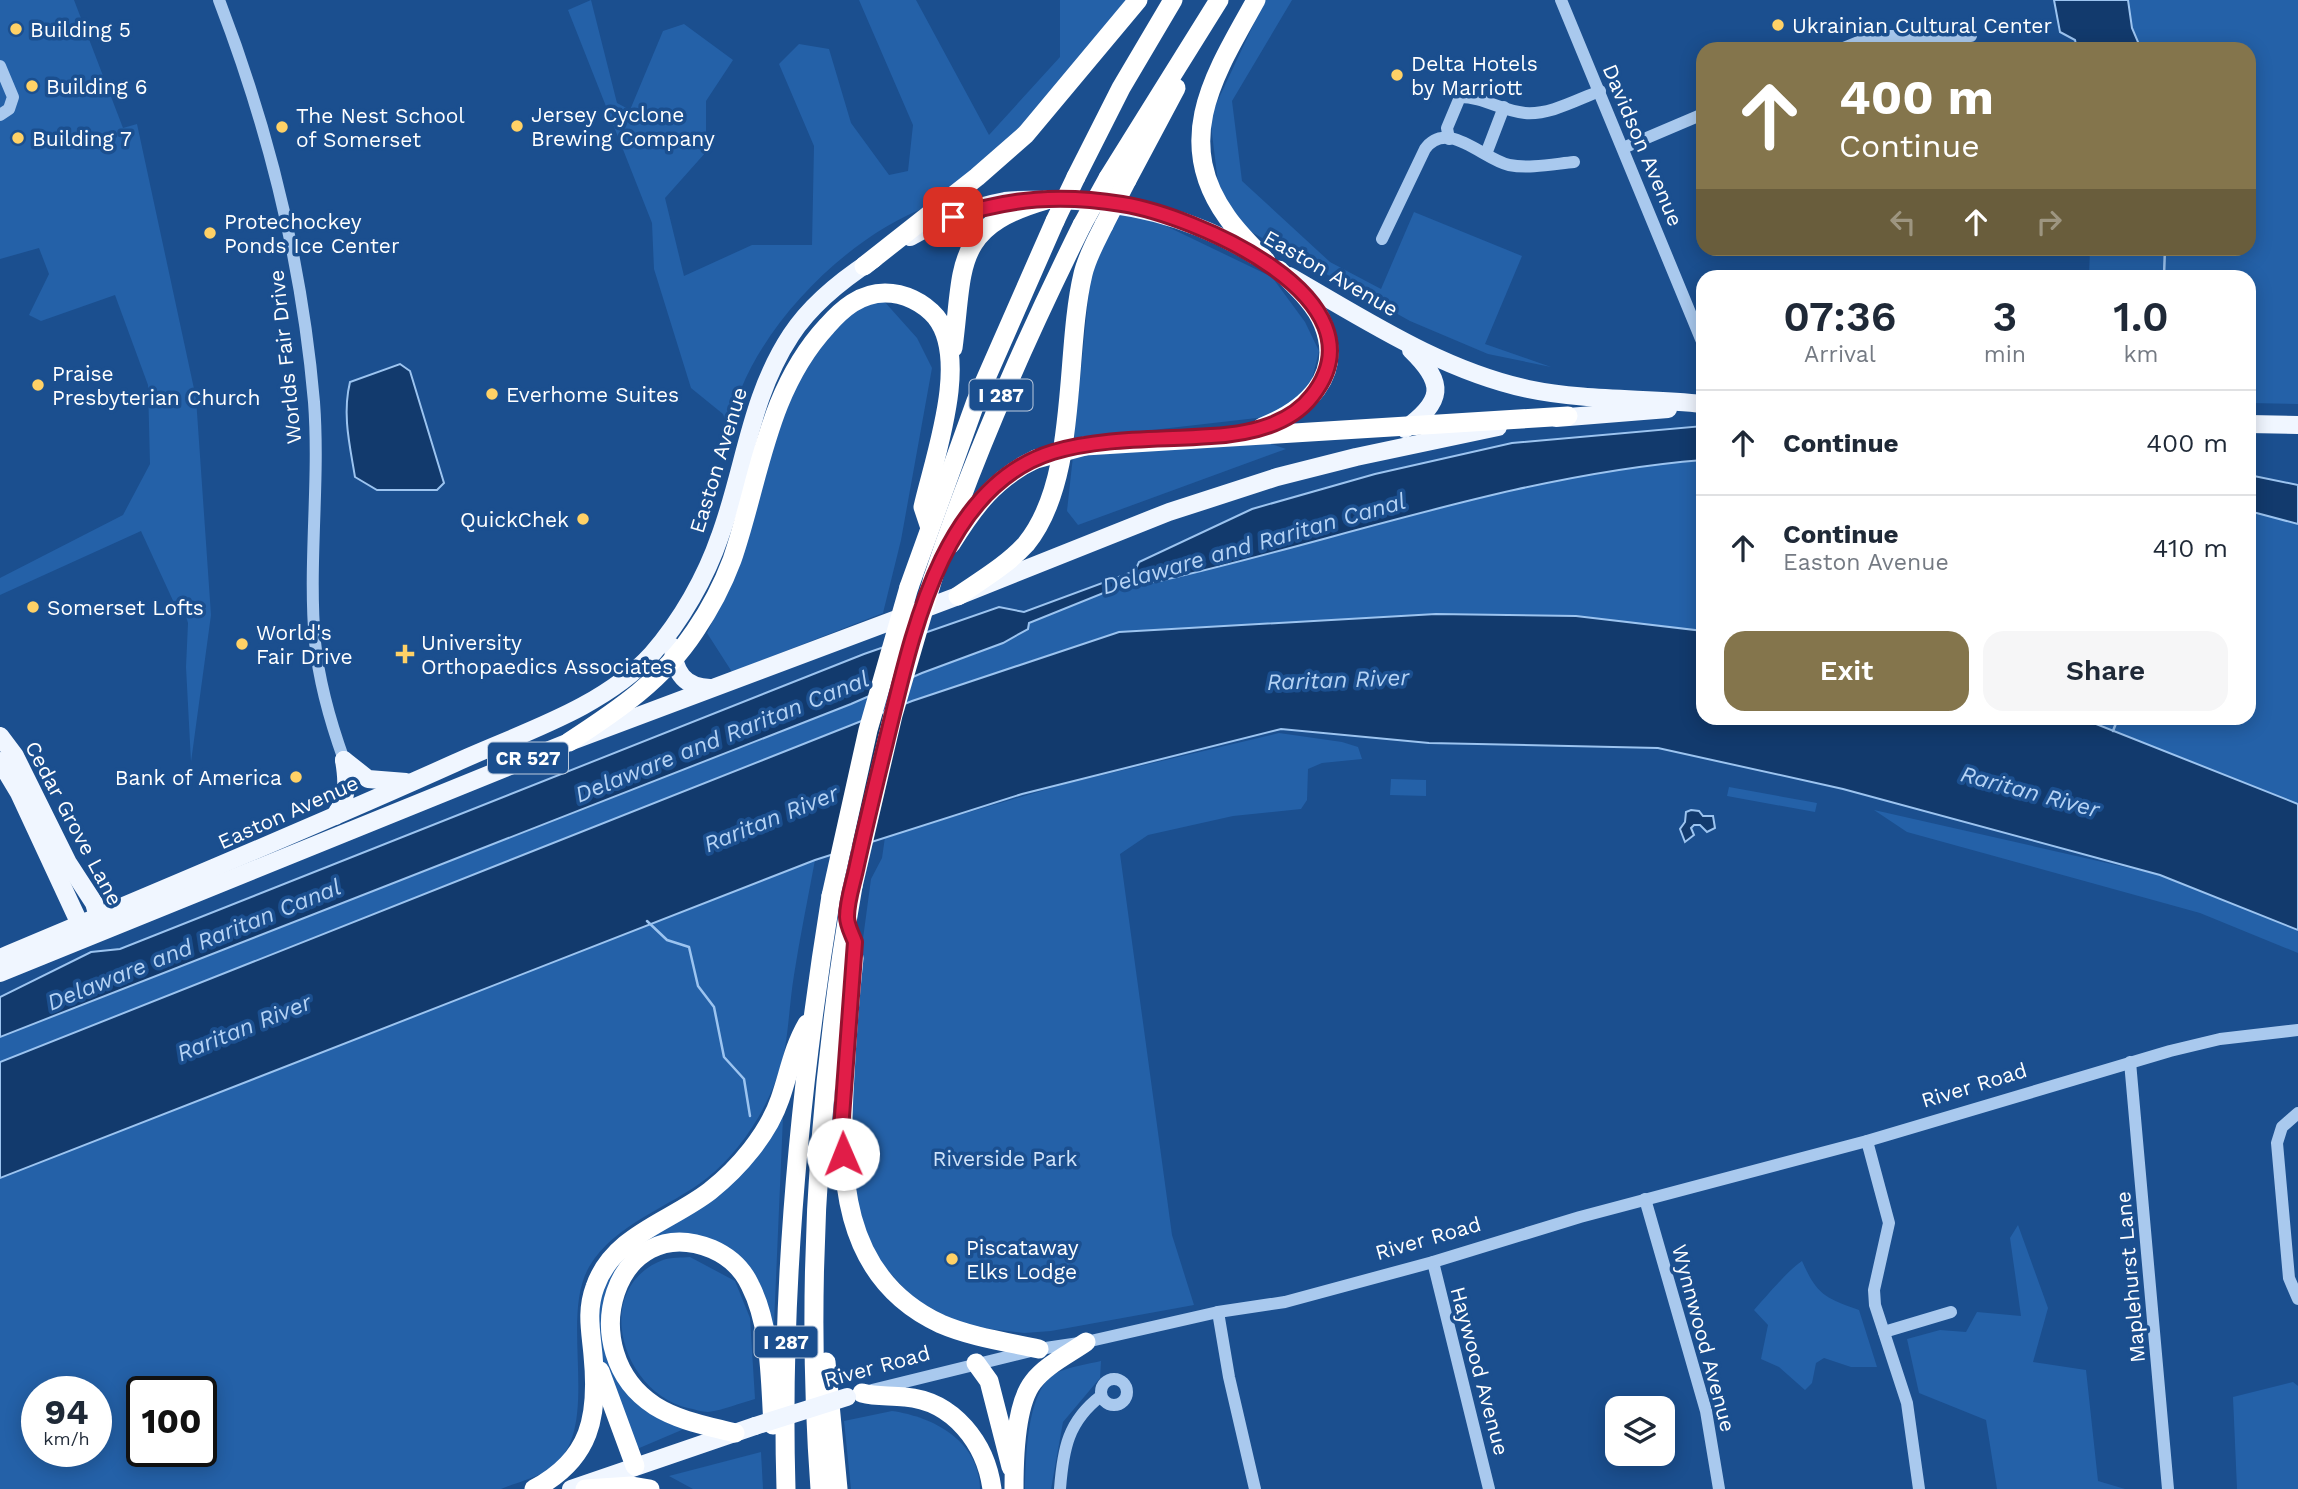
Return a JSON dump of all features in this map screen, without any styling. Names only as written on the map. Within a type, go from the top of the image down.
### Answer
[{"type":"highway","points":[[864,265],[977,177],[1026,134],[1138,0]]},
{"type":"highway","name":"I 287","points":[[786,1489],[785,1372],[789,1254],[811,1017],[831,896],[868,730],[929,525],[976,401],[1076,177],[1122,88],[1173,0]]},
{"type":"highway","name":"I 287","points":[[820,1489],[813,1366],[813,1281],[823,1098],[853,886],[893,715],[950,524],[1001,395],[1082,225],[1117,179],[1219,0]]},
{"type":"highway","points":[[958,596],[1015,555],[1035,530],[1050,502],[1059,468],[1083,274],[1104,225],[1117,179],[1225,0]]},
{"type":"highway","points":[[1241,434],[1284,419],[1306,404],[1316,392],[1327,366],[1328,352],[1323,324],[1306,298],[1239,232],[1217,202],[1202,161],[1202,116],[1209,90],[1256,0]]},
{"type":"highway","points":[[929,525],[923,508],[951,365],[958,284],[976,239],[1002,215],[1046,200]]},
{"type":"highway","points":[[569,742],[632,700],[673,661],[707,612],[732,560],[769,427],[786,386],[810,347],[836,316],[848,305],[877,293],[895,293],[910,298],[936,317],[949,345],[951,365]]},
{"type":"highway","points":[[934,575],[984,495],[1006,476],[1036,459],[1085,446],[1241,434],[1568,416]]},
{"type":"highway","points":[[847,919],[855,942],[841,1130],[848,1203],[859,1241],[883,1279],[901,1298],[928,1317],[954,1328],[1039,1349]]},
{"type":"highway","points":[[635,1466],[593,1353],[589,1334],[590,1303],[606,1265],[631,1239],[711,1190],[750,1150],[780,1100],[795,1044],[811,1017]]},
{"type":"highway","points":[[735,1433],[681,1418],[652,1404],[636,1389],[617,1360],[609,1326],[612,1298],[624,1273],[652,1250],[681,1243],[709,1248],[734,1264],[751,1286],[769,1365],[776,1489]]},
{"type":"highway","points":[[813,1281],[823,1296],[826,1371],[838,1489]]},
{"type":"highway","points":[[1014,1484],[1020,1414],[1027,1391],[1044,1371],[1086,1342]]},
{"type":"highway","points":[[534,1489],[559,1475],[575,1458],[588,1435],[594,1409],[593,1353]]},
{"type":"highway","points":[[976,1363],[989,1381],[1014,1484]]},
{"type":"highway","points":[[854,1395],[907,1397],[926,1403],[957,1420],[969,1431],[985,1459],[992,1489]]},
{"type":"highway","points":[[585,1489],[632,1486],[650,1489]]},
{"type":"main road","name":"Easton Avenue","points":[[97,916],[413,782],[597,697],[638,667],[676,623],[721,535],[751,420],[775,363],[811,309],[864,265],[897,243],[953,217],[1005,201],[1120,204],[1154,211],[1205,229],[1395,336],[1454,366],[1532,390],[1696,404]]},
{"type":"main road","points":[[1356,457],[1411,425],[1432,405],[1436,394],[1435,378],[1395,336]]},
{"type":"main road","name":"Easton Avenue","points":[[0,973],[90,932],[569,742],[958,596],[1169,512],[1277,477],[1432,439],[1568,416],[1696,406]]},
{"type":"main road","points":[[2256,424],[2290,424]]},
{"type":"main road","points":[[676,623],[673,661],[678,673],[689,683],[712,688]]},
{"type":"main road","name":"Cedar Grove Lane","points":[[0,736],[15,756],[68,863],[94,903],[97,916],[90,932]]},
{"type":"main road","points":[[344,760],[368,779],[413,782]]},
{"type":"main road","points":[[335,816],[346,799],[348,784],[344,760]]},
{"type":"main road","name":"Cedar Grove Lane","points":[[0,761],[90,932]]},
{"type":"main road","name":"Easton Avenue","points":[[0,958],[90,932]]},
{"type":"main road","name":"River Road","points":[[571,1489],[854,1395]]},
{"type":"street","name":"Worlds Fair Drive","points":[[219,0],[259,109],[292,243],[314,404],[315,640],[330,723],[344,760]]},
{"type":"street","name":"Davidson Avenue","points":[[1561,0],[1696,327]]},
{"type":"street","points":[[1858,42],[1873,36],[1971,36]]},
{"type":"street","points":[[0,66],[12,97],[9,109],[0,115]]},
{"type":"street","points":[[1449,139],[1447,128],[1460,97],[1477,97],[1523,113],[1540,112],[1600,91]]},
{"type":"street","points":[[1486,154],[1504,107]]},
{"type":"street","points":[[1623,148],[1696,117]]},
{"type":"street","points":[[1382,239],[1425,149],[1434,141],[1449,139],[1511,166],[1574,162]]},
{"type":"street","name":"River Road","points":[[854,1395],[1039,1349],[1086,1342],[1218,1312],[1285,1302],[1433,1262],[1645,1199],[1867,1141],[2130,1062],[2220,1038],[2298,1030]]},
{"type":"street","name":"Maplehurst Lane","points":[[2130,1062],[2168,1489]]},
{"type":"street","points":[[2298,1113],[2282,1127],[2277,1143],[2292,1241],[2290,1278],[2298,1299]]},
{"type":"street","points":[[1867,1141],[1889,1223],[1874,1290],[1884,1332],[1907,1403],[1919,1489]]},
{"type":"street","name":"Wynnwood Avenue","points":[[1645,1199],[1706,1411],[1719,1489]]},
{"type":"street","name":"Haywood Avenue","points":[[1433,1262],[1489,1489]]},
{"type":"street","points":[[1218,1312],[1255,1489]]},
{"type":"street","points":[[1884,1332],[1951,1312]]},
{"type":"street","points":[[1060,1489],[1062,1461],[1070,1428],[1088,1406],[1101,1396]]},
{"type":"green space","points":[[0,0],[74,0],[123,128],[137,124],[196,398],[211,615],[191,762],[186,667],[188,623],[186,616],[175,605],[141,531],[0,595],[0,578],[123,515],[150,464],[148,385],[115,295],[41,321],[29,315],[49,274],[39,248],[0,259]]},
{"type":"green space","points":[[591,0],[617,103],[630,110],[663,31],[684,24],[733,60],[706,101],[706,152],[665,198],[684,276],[752,245],[812,245],[814,146],[779,64],[799,44],[829,49],[851,123],[889,175],[908,171],[913,125],[859,0],[916,0],[989,135],[1060,57],[1060,0],[1126,0],[1031,118],[929,206],[900,219],[844,256],[794,305],[755,360],[741,389],[729,430],[723,414],[691,388],[654,269],[652,223],[568,10]]},
{"type":"green space","points":[[1265,0],[1292,0],[1232,101],[1242,181],[1330,262],[1381,289],[1414,212],[1522,256],[1485,344],[1551,367],[1488,354],[1410,321],[1246,229],[1219,191],[1210,117]]},
{"type":"green space","points":[[2128,0],[2298,0],[2298,404],[2256,403],[2256,270],[2089,270],[2090,256],[2256,256],[2256,42],[2138,42],[2132,28]]},
{"type":"green space","points":[[1119,212],[1164,225],[1272,277],[1305,322],[1319,351],[1311,383],[1283,415],[1074,439],[1091,271]]},
{"type":"green space","points":[[861,299],[883,300],[917,338],[932,368],[901,540],[883,613],[732,672],[707,633],[728,588],[775,425],[813,354]]},
{"type":"green space","points":[[1260,440],[1286,449],[1078,525],[1067,511],[1073,456]]},
{"type":"green space","points":[[1696,461],[1696,630],[1576,616],[1119,632],[912,701],[0,1062],[0,1037],[851,704],[1028,623],[1139,578],[1155,582],[1495,494],[1633,468]]},
{"type":"green space","points":[[2256,513],[2298,524],[2298,804],[2099,725],[2256,725]]},
{"type":"green space","name":"Riverside Park","points":[[1279,733],[1342,742],[1358,747],[1362,759],[1322,763],[1308,769],[1307,800],[1301,809],[1233,816],[1148,835],[1120,854],[1172,1235],[1194,1305],[1051,1331],[1024,1333],[964,1326],[913,1298],[880,1262],[867,1241],[851,1177],[855,1024],[862,946],[871,879],[882,858],[885,837],[1065,784]]},
{"type":"green space","points":[[1391,779],[1426,780],[1426,796],[1390,795]]},
{"type":"green space","points":[[1729,787],[1817,803],[1815,812],[1727,796]]},
{"type":"green space","points":[[1874,810],[2160,875],[2298,930],[2298,953],[2200,913],[1907,832]]},
{"type":"green space","points":[[815,860],[794,975],[785,1048],[774,1084],[757,1120],[721,1166],[692,1189],[628,1227],[600,1252],[589,1267],[580,1290],[577,1317],[578,1406],[574,1433],[563,1455],[545,1472],[501,1489],[0,1489],[0,1178]]},
{"type":"green space","points":[[783,1117],[773,1347],[730,1252],[639,1251],[606,1346],[684,1429],[637,1449],[601,1357],[596,1307],[614,1263]]},
{"type":"green space","points":[[2018,1225],[2048,1308],[2033,1362],[2086,1370],[2098,1481],[2125,1489],[1997,1489],[1986,1420],[1919,1393],[1907,1339],[1940,1330],[1966,1332],[1977,1312],[2021,1316],[2010,1238]]},
{"type":"green space","points":[[690,1257],[735,1281],[750,1318],[755,1399],[708,1412],[688,1408],[665,1398],[646,1382],[632,1362],[623,1339],[621,1315],[627,1293],[640,1274],[663,1260]]},
{"type":"green space","points":[[1802,1261],[1812,1281],[1823,1294],[1859,1310],[1877,1367],[1851,1367],[1824,1358],[1816,1363],[1812,1383],[1805,1390],[1779,1367],[1761,1359],[1768,1325],[1754,1310]]},
{"type":"green space","points":[[1101,1361],[1100,1378],[1063,1422],[1051,1489],[1025,1489],[1030,1425],[1039,1392],[1047,1380],[1058,1372]]},
{"type":"green space","points":[[2293,1382],[2298,1386],[2298,1489],[2237,1489],[2233,1397]]},
{"type":"green space","points":[[892,1411],[923,1419],[951,1434],[972,1457],[978,1472],[980,1489],[851,1489],[844,1421]]},
{"type":"green space","points":[[761,1452],[763,1489],[693,1489],[669,1476]]},
{"type":"water","points":[[2054,0],[2128,0],[2132,28],[2138,42],[2075,42],[2060,32]]},
{"type":"water","points":[[400,364],[410,371],[444,483],[437,490],[377,490],[355,477],[347,418],[350,382]]},
{"type":"water","name":"Delaware and Raritan Canal","points":[[1696,427],[1696,461],[1633,468],[1495,494],[1223,566],[1155,582],[1138,579],[1029,623],[1028,629],[1003,643],[0,1037],[0,997],[91,952],[120,949],[864,654],[999,607],[1024,612],[1135,571],[1139,562],[1252,509],[1375,474],[1512,443]]},
{"type":"water","points":[[2256,476],[2298,485],[2298,524],[2256,513]]},
{"type":"water","name":"Raritan River","points":[[1436,614],[1576,616],[1696,630],[1696,725],[2099,725],[2298,804],[2298,930],[2160,875],[1843,789],[1658,748],[1429,743],[1281,729],[1022,794],[815,860],[0,1178],[0,1062],[912,701],[1119,632]]},
{"type":"water","points":[[1699,811],[1703,816],[1713,816],[1715,828],[1707,832],[1700,825],[1694,825],[1691,828],[1694,835],[1685,842],[1680,829],[1685,822],[1686,812]]},
{"type":"waterway","points":[[2164,270],[2165,256]]},
{"type":"waterway","points":[[2113,731],[2115,725]]},
{"type":"waterway","points":[[647,921],[667,940],[689,947],[698,986],[714,1007],[724,1057],[744,1079],[750,1116]]},
{"type":"place","name":"Ukrainian Cultural Center","points":[[1778,25]]},
{"type":"place","name":"Building 5","points":[[16,29]]},
{"type":"place","name":"Delta Hotels by Marriott","points":[[1397,75]]},
{"type":"place","name":"Building 6","points":[[32,86]]},
{"type":"place","name":"Jersey Cyclone Brewing Company","points":[[517,126]]},
{"type":"place","name":"The Nest School of Somerset","points":[[282,127]]},
{"type":"place","name":"Building 7","points":[[18,138]]},
{"type":"place","name":"Protechockey Ponds Ice Center","points":[[210,233]]},
{"type":"place","name":"Praise Presbyterian Church","points":[[38,385]]},
{"type":"place","name":"Everhome Suites","points":[[492,394]]},
{"type":"place","name":"QuickChek","points":[[583,519]]},
{"type":"place","name":"Somerset Lofts","points":[[33,607]]},
{"type":"place","name":"World's Fair Drive","points":[[242,644]]},
{"type":"place","name":"University Orthopaedics Associates","points":[[405,654]]},
{"type":"place","name":"Bank of America","points":[[296,777]]},
{"type":"place","name":"Piscataway Elks Lodge","points":[[952,1259]]},
{"type":"route","points":[[843,1154],[841,1130],[855,942],[847,919],[853,886],[893,715],[934,572],[963,524],[993,485],[1022,466],[1052,453],[1085,446],[1241,434],[1284,419],[1306,404],[1316,392],[1327,366],[1327,338],[1323,324],[1306,298],[1279,270],[1250,252],[1184,220],[1120,204],[1026,199],[1005,201],[953,217]]}]
